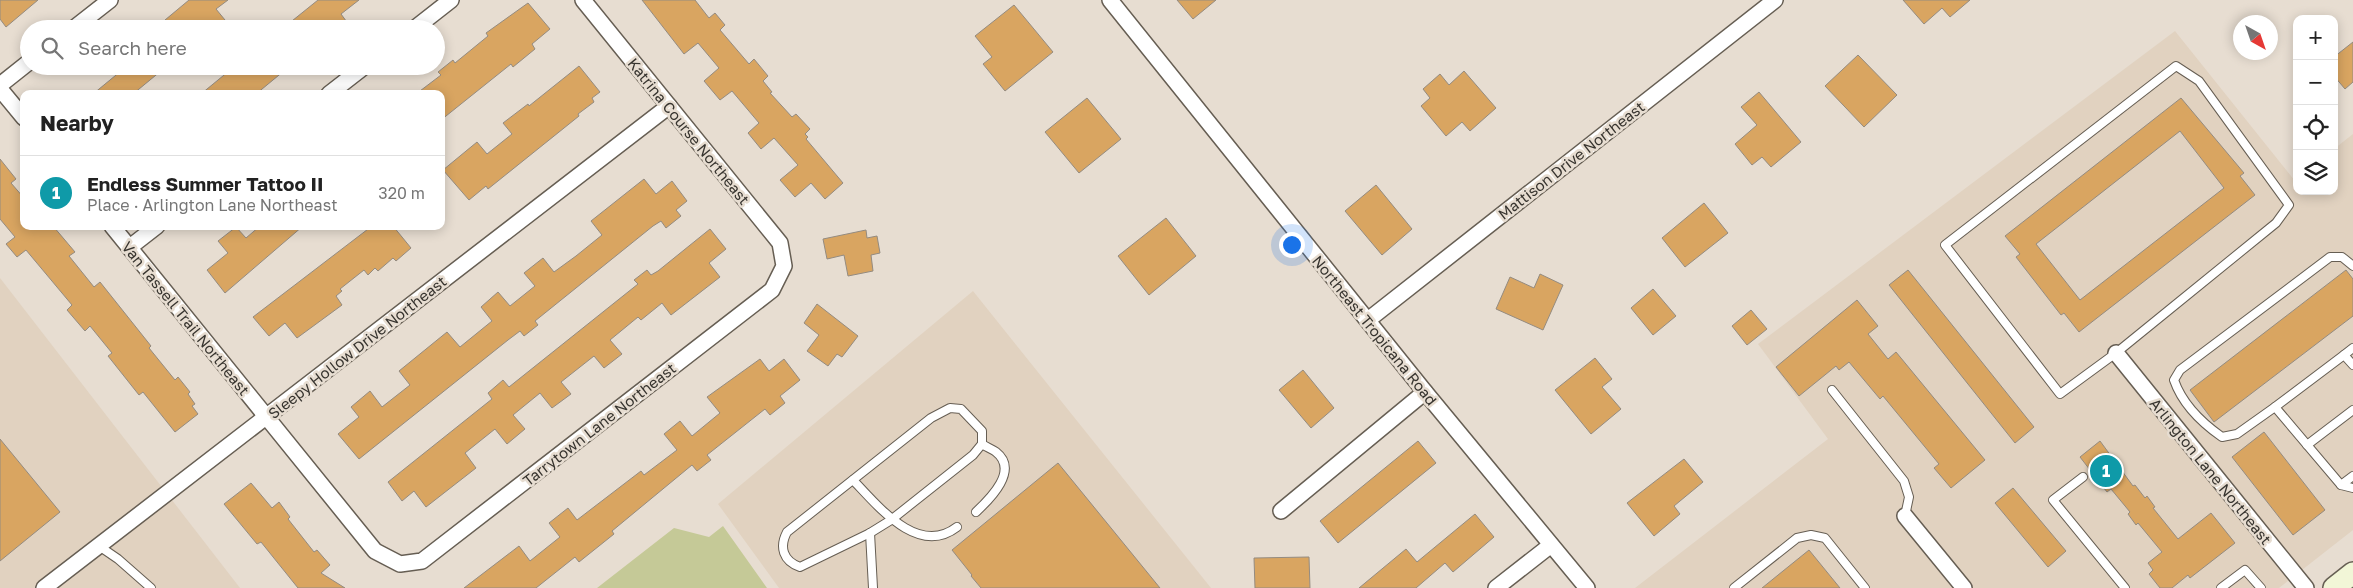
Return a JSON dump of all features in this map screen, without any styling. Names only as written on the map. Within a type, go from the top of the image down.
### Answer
[{"type":"main road","points":[[2334,588],[2351,578]]},
{"type":"street","points":[[84,20],[110,0]]},
{"type":"street","points":[[425,20],[451,0]]},
{"type":"street","name":"Katrina Course Northeast","points":[[583,0],[780,243],[784,266]]},
{"type":"street","name":"Northeast Tropicana Road","points":[[1110,0],[1425,392],[1587,588]]},
{"type":"street","name":"Mattison Drive Northeast","points":[[1368,320],[1775,0]]},
{"type":"street","points":[[0,84],[20,69]]},
{"type":"street","points":[[335,90],[354,75]]},
{"type":"street","points":[[0,89],[20,113]]},
{"type":"street","name":"Sleepy Hollow Drive Northeast","points":[[44,588],[669,106]]},
{"type":"street","name":"Van Tassell Trail Northeast","points":[[115,230],[375,551],[400,564]]},
{"type":"street","points":[[130,247],[152,230]]},
{"type":"street","name":"Tarrytown Lane Northeast","points":[[400,564],[422,562],[772,290],[784,266]]},
{"type":"street","name":"Arlington Lane Northeast","points":[[2116,353],[2306,588]]},
{"type":"street","points":[[1281,511],[1425,392]]},
{"type":"street","points":[[1905,516],[1964,588]]},
{"type":"street","points":[[1496,588],[1551,545]]},
{"type":"lane","points":[[2176,66],[2199,81],[2289,205],[2276,223],[2116,353],[2060,394],[1945,245],[2176,66]]},
{"type":"lane","points":[[2353,266],[2342,257],[2330,257],[2180,370],[2174,380],[2178,392],[2206,426],[2222,437],[2237,434],[2353,348]]},
{"type":"lane","points":[[2344,354],[2353,365]]},
{"type":"lane","points":[[1832,390],[1904,481],[1909,497],[1905,516]]},
{"type":"lane","points":[[2275,407],[2341,485],[2353,488]]},
{"type":"lane","points":[[950,408],[961,409],[976,424],[982,431],[982,444],[973,455],[891,520],[870,533],[800,567],[794,565],[783,552],[782,542],[787,532],[932,418],[950,408]]},
{"type":"lane","points":[[2307,445],[2353,410]]},
{"type":"lane","points":[[976,512],[989,500],[1000,485],[1005,469],[1002,460],[996,452],[982,444]]},
{"type":"lane","points":[[2341,485],[2353,476]]},
{"type":"lane","points":[[2084,477],[2053,500],[2125,588]]},
{"type":"lane","points":[[853,480],[891,520],[926,537],[938,538],[957,527]]},
{"type":"lane","points":[[870,533],[873,588]]},
{"type":"lane","points":[[1734,588],[1797,538],[1812,535],[1825,538],[1865,588]]},
{"type":"lane","points":[[99,546],[118,559],[151,588]]},
{"type":"lane","points":[[2221,588],[2245,570],[2261,588]]},
{"type":"shaded area","points":[[2175,31],[2293,178],[2293,195],[2338,195],[2338,146],[2353,134],[2353,530],[2279,588],[1635,588],[1828,439],[1758,344]]},
{"type":"shaded area","points":[[0,278],[240,588],[0,588]]},
{"type":"shaded area","points":[[973,291],[1211,588],[779,588],[718,504]]},
{"type":"green space","points":[[723,526],[767,588],[597,588],[674,528],[709,537]]},
{"type":"building","points":[[0,0],[38,0],[6,27],[0,19]]},
{"type":"building","points":[[189,0],[228,0],[216,9],[225,20],[165,20]]},
{"type":"building","points":[[318,0],[359,0],[341,14],[345,20],[293,20]]},
{"type":"building","points":[[642,0],[695,0],[709,18],[715,13],[725,25],[720,30],[749,64],[754,59],[768,76],[763,81],[772,92],[770,93],[792,117],[796,114],[810,129],[805,134],[808,137],[806,139],[843,183],[825,199],[811,183],[795,197],[780,180],[798,165],[774,138],[761,149],[748,133],[759,123],[732,91],[720,100],[704,81],[719,68],[698,43],[684,54]]},
{"type":"building","points":[[1177,0],[1216,0],[1193,19]]},
{"type":"building","points":[[1903,0],[1970,0],[1950,17],[1942,8],[1924,24]]},
{"type":"building","points":[[528,3],[550,29],[532,44],[535,49],[513,67],[511,64],[445,117],[445,90],[421,90],[441,75],[445,75],[445,66],[453,60],[455,63],[488,36],[486,33]]},
{"type":"building","points":[[1014,5],[1053,52],[1005,91],[983,64],[992,57],[975,36]]},
{"type":"building","points":[[2353,42],[2353,82],[2345,89],[2338,81],[2338,54]]},
{"type":"building","points":[[1858,55],[1897,95],[1864,127],[1825,86]]},
{"type":"building","points":[[579,66],[600,92],[592,98],[594,102],[578,114],[579,116],[488,189],[486,186],[469,200],[445,172],[445,168],[477,142],[487,154],[512,134],[503,123],[528,104],[529,106]]},
{"type":"building","points":[[1464,71],[1496,108],[1470,131],[1462,122],[1446,136],[1421,106],[1430,98],[1423,89],[1440,74],[1449,85]]},
{"type":"building","points":[[116,75],[156,75],[138,90],[98,90]]},
{"type":"building","points":[[224,75],[279,75],[261,90],[206,90]]},
{"type":"building","points":[[1759,92],[1801,142],[1771,167],[1762,157],[1752,165],[1735,144],[1757,125],[1741,107]]},
{"type":"building","points":[[1087,98],[1121,139],[1079,173],[1045,132]]},
{"type":"building","points":[[2181,98],[2244,173],[2240,176],[2255,195],[2079,332],[2064,313],[2061,315],[2016,257],[2020,254],[2005,236]],"holes":[[[2180,131],[2224,188],[2080,300],[2036,244]]]},
{"type":"building","points":[[0,159],[16,179],[11,183],[20,193],[20,230],[56,230],[75,252],[69,256],[94,287],[100,282],[151,346],[149,348],[175,380],[178,377],[190,392],[188,394],[195,404],[192,406],[198,414],[175,432],[143,392],[139,395],[108,356],[112,353],[90,326],[85,331],[67,310],[72,305],[26,250],[17,257],[6,244],[15,237],[0,219]]},
{"type":"building","points":[[644,179],[656,194],[672,181],[687,201],[676,210],[681,216],[666,228],[661,221],[653,226],[535,321],[538,325],[524,336],[520,331],[359,459],[338,434],[359,417],[351,407],[370,391],[382,407],[410,385],[399,371],[447,332],[460,347],[492,321],[481,307],[498,292],[510,306],[535,286],[524,273],[543,258],[554,272],[576,256],[602,235],[591,221]]},
{"type":"building","points":[[1376,185],[1412,229],[1382,255],[1345,211]]},
{"type":"building","points":[[1704,203],[1728,233],[1685,267],[1662,238]]},
{"type":"building","points":[[1166,218],[1196,256],[1149,295],[1118,256]]},
{"type":"building","points":[[710,229],[726,249],[709,263],[720,277],[671,315],[662,303],[641,320],[638,317],[610,340],[622,354],[604,368],[594,356],[561,382],[571,394],[552,408],[540,393],[513,415],[525,429],[507,444],[495,429],[465,453],[476,468],[426,507],[414,491],[402,501],[388,482],[492,399],[488,393],[503,380],[509,387],[638,284],[634,280],[647,270],[651,275],[658,271]]},
{"type":"building","points":[[232,230],[239,230],[246,238],[255,230],[298,230],[225,293],[207,270],[228,253],[218,241]]},
{"type":"building","points":[[367,230],[396,230],[411,248],[396,261],[393,258],[378,271],[375,268],[368,275],[364,270],[340,289],[342,291],[336,296],[342,305],[297,338],[285,323],[269,336],[253,317]]},
{"type":"building","points":[[866,230],[867,238],[877,236],[880,253],[871,255],[873,271],[848,276],[844,255],[827,259],[823,239]]},
{"type":"building","points":[[1908,270],[2034,427],[2015,443],[1889,285]]},
{"type":"building","points":[[2346,270],[2353,279],[2353,316],[2214,422],[2190,390]]},
{"type":"building","points":[[1540,274],[1563,285],[1543,330],[1496,309],[1510,277],[1534,288]]},
{"type":"building","points":[[1653,289],[1676,316],[1653,335],[1631,308]]},
{"type":"building","points":[[1857,300],[1878,326],[1868,334],[1888,359],[1896,352],[1985,460],[1951,488],[1934,468],[1939,464],[1883,396],[1880,399],[1849,362],[1839,370],[1836,366],[1799,396],[1776,367]]},
{"type":"building","points":[[817,304],[858,336],[842,357],[837,354],[828,366],[807,351],[819,335],[804,323]]},
{"type":"building","points":[[1751,310],[1767,329],[1747,345],[1732,326]]},
{"type":"building","points":[[1595,358],[1612,379],[1602,387],[1621,409],[1591,434],[1555,390]]},
{"type":"building","points":[[760,359],[769,371],[784,359],[800,380],[780,396],[785,403],[770,415],[765,409],[707,455],[711,460],[697,471],[692,465],[612,531],[614,534],[579,562],[575,557],[536,588],[464,588],[519,546],[530,561],[560,537],[549,523],[568,508],[577,520],[641,471],[644,475],[677,450],[664,434],[680,421],[692,436],[720,413],[707,397]]},
{"type":"building","points":[[1303,370],[1334,408],[1311,428],[1279,390]]},
{"type":"building","points":[[2264,432],[2325,510],[2293,535],[2232,457]]},
{"type":"building","points":[[0,439],[60,512],[0,561]]},
{"type":"building","points":[[1418,441],[1436,463],[1338,543],[1320,521]]},
{"type":"building","points":[[2100,441],[2133,486],[2135,485],[2145,498],[2147,496],[2155,507],[2153,508],[2178,539],[2211,513],[2235,543],[2190,578],[2188,575],[2172,588],[2160,588],[2149,574],[2153,570],[2148,563],[2162,552],[2138,523],[2136,525],[2128,514],[2130,512],[2111,489],[2107,492],[2080,457]]},
{"type":"building","points":[[1684,459],[1703,482],[1674,506],[1680,514],[1654,536],[1627,503]]},
{"type":"building","points":[[1058,463],[1160,588],[981,588],[971,576],[952,550]]},
{"type":"building","points":[[251,483],[272,508],[279,502],[290,517],[288,519],[314,552],[317,550],[330,565],[321,573],[345,588],[298,588],[261,542],[257,544],[224,504]]},
{"type":"building","points":[[2013,488],[2066,551],[2048,567],[1995,503]]},
{"type":"building","points":[[1475,514],[1494,537],[1453,572],[1445,563],[1416,588],[1359,588],[1406,549],[1417,562]]},
{"type":"building","points":[[1809,550],[1840,588],[1762,588]]},
{"type":"building","points":[[1309,557],[1310,588],[1255,588],[1254,558]]},
{"type":"place","name":"Endless Summer Tattoo II","points":[[2106,471]]}]
